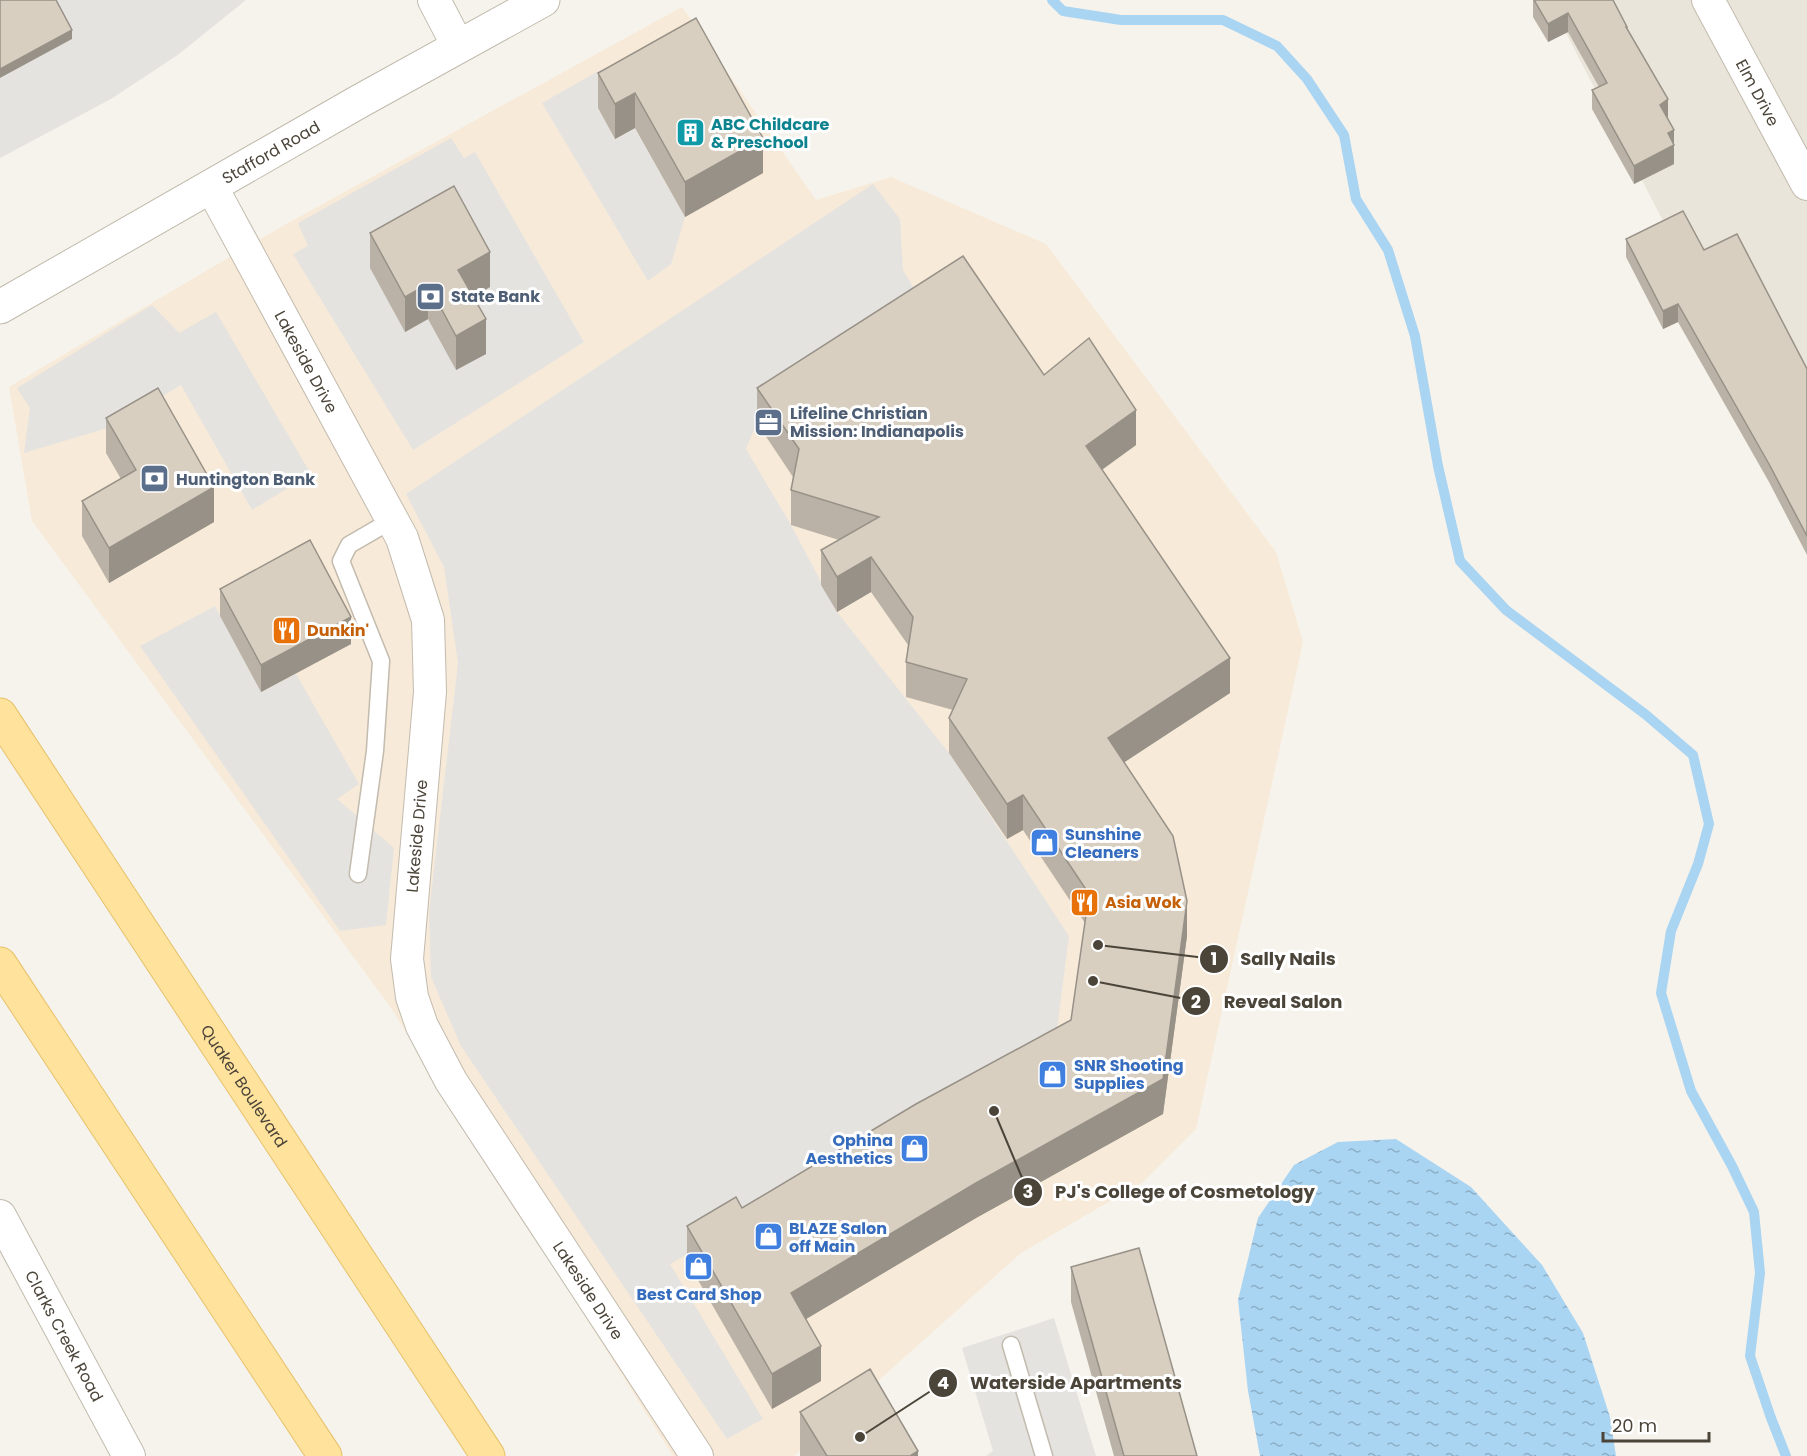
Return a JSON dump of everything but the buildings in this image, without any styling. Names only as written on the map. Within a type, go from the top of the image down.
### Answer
[{"type":"main road","name":"Quaker Boulevard","points":[[0,715],[488,1456]]},
{"type":"main road","points":[[0,964],[326,1456]]},
{"type":"street","points":[[434,0],[458,46]]},
{"type":"street","name":"Stafford Road","points":[[0,307],[543,0]]},
{"type":"street","name":"Elm Drive","points":[[1708,0],[1807,184]]},
{"type":"street","name":"Lakeside Drive","points":[[211,186],[402,538],[428,620],[430,692],[407,959],[412,997],[422,1026],[451,1081],[698,1456]]},
{"type":"street","name":"Clarks Creek Road","points":[[0,1216],[129,1456]]},
{"type":"lane","points":[[358,874],[375,751],[381,661],[341,561],[349,544],[392,520]]},
{"type":"lane","points":[[1011,1345],[1044,1456]]},
{"type":"shaded area","points":[[51,0],[246,0],[179,54],[111,99],[0,158],[0,78],[72,39]]},
{"type":"shaded area","points":[[1549,0],[1807,0],[1807,500]]},
{"type":"shaded area","points":[[682,7],[816,200],[891,177],[1046,244],[1276,552],[1303,642],[1196,1129],[1143,1182],[1021,1253],[794,1456],[673,1456],[389,1005],[32,521],[9,387],[279,228]]},
{"type":"shaded area","points":[[602,69],[617,97],[598,108],[615,139],[635,128],[685,217],[671,264],[648,281],[542,103]]},
{"type":"shaded area","points":[[451,138],[464,158],[475,152],[584,342],[413,450],[293,254],[308,246],[298,223]]},
{"type":"shaded area","points":[[873,184],[900,219],[903,270],[929,313],[757,423],[746,449],[791,525],[837,612],[949,753],[1069,936],[1055,1046],[670,1264],[763,1419],[727,1439],[461,1046],[431,977],[429,912],[458,663],[444,567],[406,494]]},
{"type":"shaded area","points":[[152,305],[179,333],[216,312],[311,474],[252,510],[181,385],[111,427],[24,453],[30,408],[17,388]]},
{"type":"shaded area","points":[[215,606],[261,692],[296,674],[359,784],[337,799],[394,848],[386,925],[340,931],[140,646]]},
{"type":"shaded area","points":[[1054,1318],[1096,1456],[986,1456],[993,1451],[962,1348]]},
{"type":"water","points":[[1396,1139],[1471,1187],[1542,1265],[1583,1333],[1610,1417],[1616,1456],[1260,1456],[1248,1391],[1238,1300],[1258,1218],[1294,1165],[1338,1142]]},
{"type":"waterway","points":[[1052,0],[1063,11],[1121,20],[1223,20],[1277,46],[1307,79],[1344,135],[1356,199],[1388,250],[1415,336],[1438,466],[1460,561],[1506,610],[1645,714],[1693,755],[1709,824],[1698,864],[1671,931],[1661,993],[1691,1091],[1754,1212],[1760,1273],[1750,1356],[1786,1456]]},
{"type":"place","name":"ABC Childcare & Preschool","points":[[690,133]]},
{"type":"place","name":"State Bank","points":[[430,296]]},
{"type":"place","name":"Lifeline Christian Mission: Indianapolis","points":[[769,422]]},
{"type":"place","name":"Huntington Bank","points":[[155,479]]},
{"type":"place","name":"Dunkin'","points":[[286,630]]},
{"type":"place","name":"Sunshine Cleaners","points":[[1044,843]]},
{"type":"place","name":"Asia Wok","points":[[1084,902]]},
{"type":"place","name":"Sally Nails","points":[[1098,945]]},
{"type":"place","name":"Reveal Salon","points":[[1093,981]]},
{"type":"place","name":"SNR Shooting Supplies","points":[[1053,1074]]},
{"type":"place","name":"PJ's College of Cosmetology","points":[[994,1111]]},
{"type":"place","name":"Ophina Aesthetics","points":[[914,1149]]},
{"type":"place","name":"BLAZE Salon off Main","points":[[768,1237]]},
{"type":"place","name":"Best Card Shop","points":[[699,1266]]},
{"type":"place","name":"Waterside Apartments","points":[[860,1437]]}]
